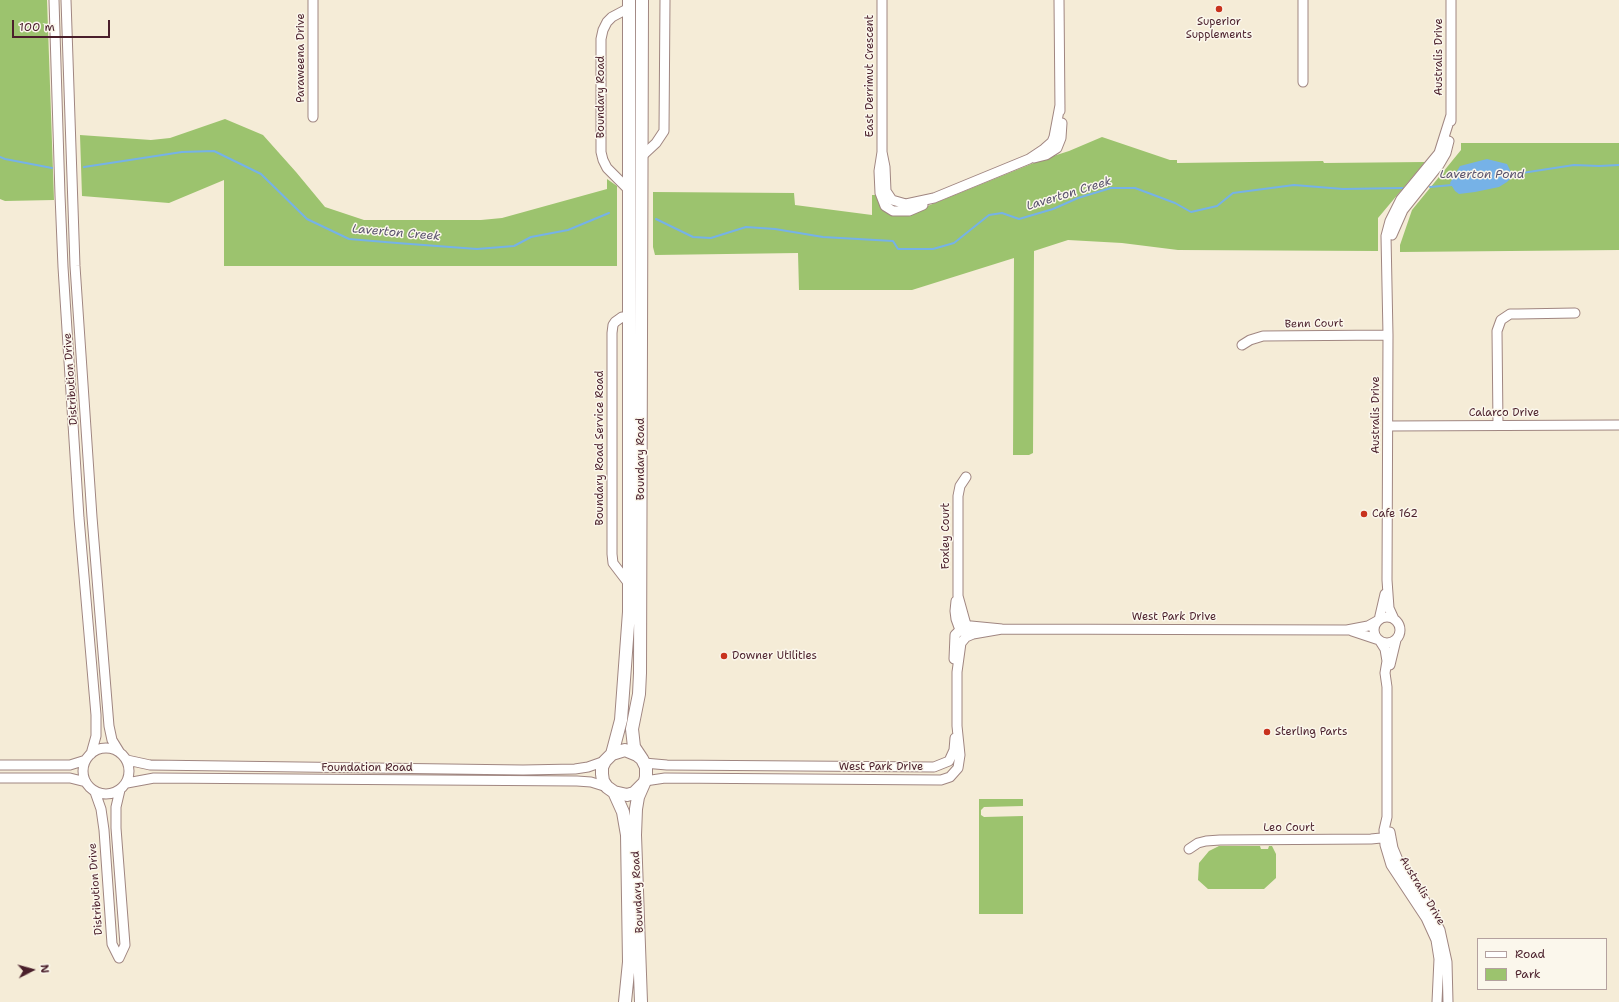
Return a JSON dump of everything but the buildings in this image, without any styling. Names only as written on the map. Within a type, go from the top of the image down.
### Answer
[{"type":"main road","name":"Boundary Road","points":[[642,0],[640,673],[639,694],[633,721],[632,739],[634,747],[643,761]]},
{"type":"main road","name":"Boundary Road","points":[[609,757],[621,720],[629,584],[629,4]]},
{"type":"main road","points":[[628,317],[642,317]]},
{"type":"main road","points":[[618,751],[631,752],[643,761],[646,772],[644,782],[634,793],[620,795],[610,790],[602,774],[609,757],[618,751]]},
{"type":"main road","name":"Boundary Road","points":[[641,1002],[635,835],[638,797],[644,782]]},
{"type":"main road","name":"Boundary Road","points":[[610,790],[623,812],[627,835],[629,962],[625,1002]]},
{"type":"street","name":"Distribution Drive","points":[[54,0],[61,227],[79,518],[96,715],[96,736],[89,757]]},
{"type":"street","name":"Distribution Drive","points":[[66,0],[73,225],[92,518],[109,726],[112,740],[123,756]]},
{"type":"street","name":"Paraweena Drive","points":[[313,0],[313,117]]},
{"type":"street","points":[[642,156],[656,143],[664,131],[665,0]]},
{"type":"street","name":"East Derrimut Crescent","points":[[882,0],[882,152],[879,170],[879,186],[882,199],[888,208],[898,212],[909,211],[926,204],[934,198],[1029,159],[1041,157],[1053,152],[1059,143],[1062,127],[1060,105],[1059,0]]},
{"type":"street","points":[[1303,0],[1303,82]]},
{"type":"street","name":"Australis Drive","points":[[1394,619],[1389,608],[1387,580],[1388,335],[1386,236],[1390,221],[1401,199],[1439,153],[1451,115],[1451,0]]},
{"type":"street","name":"Boundary Road","points":[[628,189],[607,168],[601,152],[603,30],[607,22],[629,4]]},
{"type":"street","points":[[55,13],[66,13]]},
{"type":"street","points":[[61,227],[73,225]]},
{"type":"street","points":[[66,301],[78,300]]},
{"type":"street","points":[[1498,425],[1497,331],[1501,320],[1510,314],[1575,313]]},
{"type":"street","name":"Boundary Road Service Road","points":[[628,317],[622,317],[613,325],[612,333],[612,554],[614,563],[629,584]]},
{"type":"street","name":"Benn Court","points":[[1242,344],[1253,339],[1267,336],[1388,335]]},
{"type":"street","name":"Calarco Drive","points":[[1388,426],[1619,425]]},
{"type":"street","name":"Foxley Court","points":[[965,631],[958,596],[958,496],[960,486],[966,477]]},
{"type":"street","points":[[79,518],[92,518]]},
{"type":"street","name":"Australis Drive","points":[[1378,620],[1387,580]]},
{"type":"street","points":[[1386,616],[1397,621],[1400,629],[1396,640],[1387,643],[1379,640],[1374,632],[1374,626],[1378,620],[1386,616]]},
{"type":"street","name":"West Park Drive","points":[[965,631],[980,625],[1002,628],[1346,630],[1368,626],[1378,620]]},
{"type":"street","name":"West Park Drive","points":[[1346,630],[1379,640]]},
{"type":"street","points":[[956,771],[949,761],[954,750],[957,726],[958,672],[955,665],[954,648],[956,635],[965,631]]},
{"type":"street","name":"Australis Drive","points":[[1379,640],[1385,649],[1386,657],[1386,852],[1391,864],[1426,918],[1436,940],[1439,959],[1437,1002]]},
{"type":"street","name":"Australis Drive","points":[[1387,688],[1392,653],[1396,640]]},
{"type":"street","points":[[956,771],[960,755],[957,726]]},
{"type":"street","points":[[0,765],[70,765],[89,757],[98,750],[106,748],[113,749],[123,756],[129,767],[127,783],[120,790],[108,795],[95,792],[86,782],[84,774],[84,767],[89,757]]},
{"type":"street","name":"Foundation Road","points":[[123,756],[150,765],[523,770],[575,769],[588,767],[609,757]]},
{"type":"street","name":"West Park Drive","points":[[643,761],[667,765],[934,767],[949,761]]},
{"type":"street","points":[[794,779],[799,766]]},
{"type":"street","points":[[799,766],[804,779]]},
{"type":"street","points":[[523,770],[524,781]]},
{"type":"street","name":"West Park Drive","points":[[644,782],[665,778],[941,780],[950,777],[956,771]]},
{"type":"street","points":[[0,778],[70,778],[86,782]]},
{"type":"street","name":"Foundation Road","points":[[127,783],[154,778],[524,781],[591,782],[610,790]]},
{"type":"street","name":"Distribution Drive","points":[[95,792],[104,830],[112,944],[119,958],[125,944],[116,828],[116,807],[120,790]]},
{"type":"street","name":"Australis Drive","points":[[1387,838],[1398,860],[1424,899],[1440,930],[1447,962],[1448,1002]]},
{"type":"street","name":"Leo Court","points":[[1189,849],[1198,843],[1220,840],[1361,840],[1387,838]]},
{"type":"green space","points":[[0,0],[47,0],[54,200],[5,201],[0,199]]},
{"type":"green space","points":[[225,119],[263,135],[325,207],[364,220],[481,220],[502,218],[607,189],[607,179],[617,186],[617,266],[224,266],[224,180],[169,203],[82,196],[80,135],[151,140],[170,138]]},
{"type":"green space","points":[[1102,137],[1170,160],[1177,160],[1177,163],[1323,161],[1324,163],[1425,162],[1378,218],[1378,251],[1178,250],[1122,243],[1068,240],[1034,251],[1033,453],[1029,455],[1013,455],[1014,258],[912,290],[799,290],[798,253],[655,255],[653,247],[653,192],[794,193],[795,205],[872,215],[872,195],[876,195],[893,214],[903,216]]},
{"type":"green space","points":[[1461,143],[1619,143],[1619,250],[1400,252],[1400,245],[1412,210],[1461,150]]},
{"type":"green space","points":[[979,799],[1023,799],[1023,806],[984,807],[981,810],[981,815],[984,817],[1023,816],[1023,914],[979,914]]},
{"type":"green space","points":[[1219,846],[1260,846],[1261,849],[1268,849],[1269,846],[1272,846],[1276,854],[1276,878],[1264,889],[1208,889],[1198,880],[1199,863],[1209,851]]},
{"type":"water","name":"Laverton Pond","points":[[1487,159],[1507,164],[1511,172],[1510,179],[1499,187],[1459,194],[1455,191],[1450,183],[1460,166]]},
{"type":"waterway","name":"Laverton Creek","points":[[84,167],[182,152],[214,151],[261,174],[307,219],[349,239],[477,249],[514,246],[531,237],[568,230],[609,213]]},
{"type":"waterway","name":"Laverton Creek","points":[[0,157],[52,168]]},
{"type":"waterway","name":"Laverton Creek","points":[[1509,175],[1574,165],[1619,165]]},
{"type":"waterway","name":"Laverton Creek","points":[[656,219],[693,237],[711,238],[746,227],[775,229],[823,237],[893,241],[898,249],[933,249],[954,243],[989,215],[1002,213],[1019,219],[1053,209],[1078,198],[1111,188],[1135,188],[1175,203],[1191,212],[1217,206],[1233,193],[1294,185],[1343,189],[1403,188]]},
{"type":"waterway","name":"Laverton Creek","points":[[1430,187],[1452,185]]},
{"type":"place","name":"Superior Supplements","points":[[1219,9]]},
{"type":"place","name":"Cafe 162","points":[[1364,514]]},
{"type":"place","name":"Downer Utilities","points":[[724,656]]},
{"type":"place","name":"Sterling Parts","points":[[1267,732]]}]
